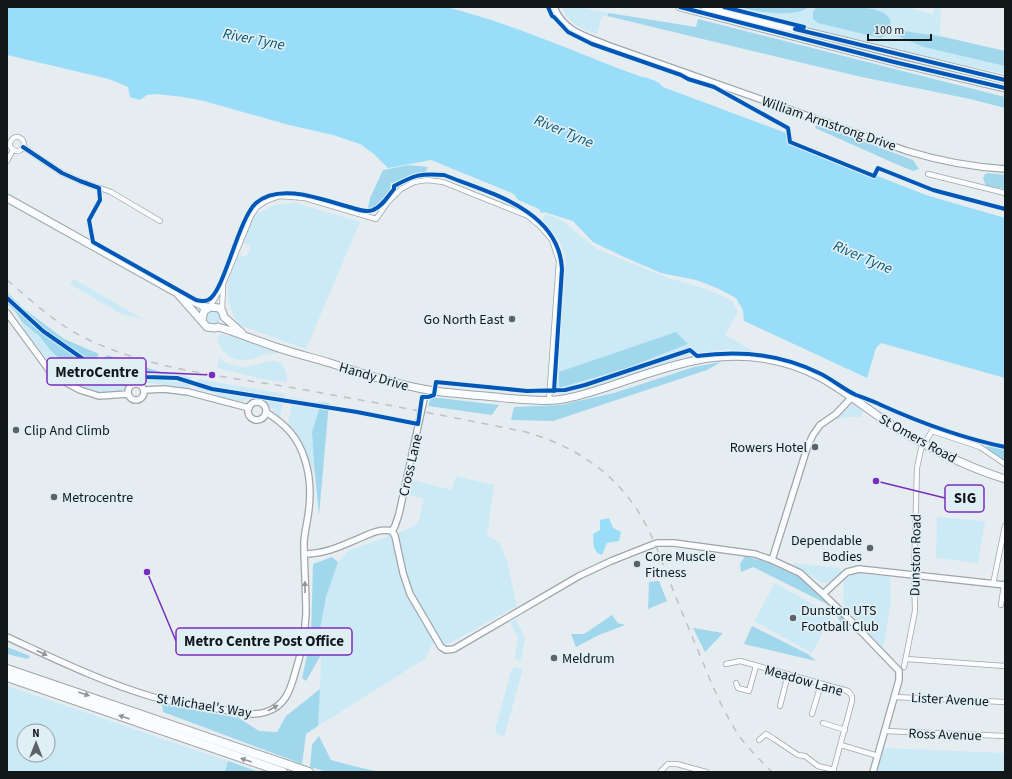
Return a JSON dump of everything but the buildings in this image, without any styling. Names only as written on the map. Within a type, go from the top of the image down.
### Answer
[{"type":"highway","points":[[7,668],[310,772]]},
{"type":"highway","points":[[7,677],[283,772]]},
{"type":"highway","points":[[7,681],[38,691],[64,696]]},
{"type":"main road","points":[[680,7],[894,62],[1005,88]]},
{"type":"main road","points":[[705,7],[1005,80]]},
{"type":"main road","points":[[7,198],[177,293],[209,307],[215,307],[245,335]]},
{"type":"main road","points":[[177,293],[207,327],[218,327],[245,335]]},
{"type":"main road","points":[[202,320],[202,315],[209,307]]},
{"type":"main road","points":[[218,327],[221,325],[223,314]]},
{"type":"main road","name":"Handy Drive","points":[[245,335],[276,347],[382,379],[419,388],[496,397],[549,400],[566,398],[586,394],[691,360],[709,357],[738,356],[770,359],[797,366],[824,378],[852,397]]},
{"type":"main road","name":"St Omers Road","points":[[852,397],[924,444],[961,462],[1005,479]]},
{"type":"street","name":"William Armstrong Drive","points":[[554,7],[560,19],[573,31],[607,45],[908,151],[935,159],[1005,170]]},
{"type":"street","points":[[13,150],[9,139],[21,139],[23,147],[62,172],[80,181],[111,192],[160,222]]},
{"type":"street","points":[[13,150],[18,151],[23,147]]},
{"type":"street","points":[[7,161],[13,150]]},
{"type":"street","points":[[928,174],[1005,193]]},
{"type":"street","points":[[209,307],[223,284],[251,216],[257,207],[266,200],[280,196],[305,198],[376,219],[388,202],[400,189],[414,182],[427,180],[443,182],[528,216],[541,227],[552,240],[559,261],[549,400]]},
{"type":"street","points":[[223,284],[223,314]]},
{"type":"street","points":[[7,313],[49,370],[63,382],[98,396],[128,394]]},
{"type":"street","points":[[136,383],[142,385],[145,390],[144,395],[139,400],[132,399],[128,394],[129,387],[136,383]]},
{"type":"street","points":[[145,390],[164,389],[188,392],[249,408]]},
{"type":"street","points":[[772,560],[811,438],[820,425],[836,414],[852,397]]},
{"type":"street","name":"Cross Lane","points":[[392,531],[399,514],[424,399]]},
{"type":"street","points":[[258,402],[263,404],[266,408],[266,412],[262,418],[255,419],[250,416],[249,408],[252,404],[258,402]]},
{"type":"street","name":"St Michael's Way","points":[[7,637],[76,668],[154,697],[248,714],[266,712],[283,702],[289,692],[303,641],[305,620],[304,540],[309,508],[310,482],[305,459],[294,436],[280,421],[266,412]]},
{"type":"street","points":[[924,444],[932,431],[980,447],[1005,464]]},
{"type":"street","name":"Dunston Road","points":[[904,667],[915,611],[914,575],[916,477],[920,453],[924,444]]},
{"type":"street","points":[[993,584],[1005,526]]},
{"type":"street","points":[[304,554],[314,554],[332,549],[381,530],[392,531],[395,536],[403,573],[410,594],[441,647],[446,650],[454,649],[579,576],[611,561],[657,543],[674,543],[717,548],[755,554],[772,560],[800,573],[853,623],[899,671],[899,680],[873,772]]},
{"type":"street","points":[[823,594],[850,571],[858,569],[1005,585],[1001,605]]},
{"type":"street","points":[[906,660],[1005,666]]},
{"type":"street","name":"Meadow Lane","points":[[726,664],[740,661],[848,691],[852,696],[852,701],[834,771]]},
{"type":"street","points":[[736,683],[738,688],[749,691],[756,666]]},
{"type":"street","points":[[780,706],[788,674]]},
{"type":"street","points":[[812,714],[821,684]]},
{"type":"street","name":"Lister Avenue","points":[[894,696],[1005,702]]},
{"type":"street","points":[[822,723],[845,730]]},
{"type":"street","name":"Ross Avenue","points":[[885,731],[1005,736]]},
{"type":"street","points":[[759,740],[766,734],[798,755],[805,756],[818,766],[834,771]]},
{"type":"street","points":[[841,745],[878,756]]},
{"type":"street","points":[[660,772],[668,764],[677,764],[706,772]]},
{"type":"shaded area","points":[[562,7],[579,7],[609,13],[607,16],[602,16],[597,34],[576,25],[567,17]]},
{"type":"shaded area","points":[[731,7],[904,7],[933,14],[935,7],[940,7],[941,16],[939,34],[944,37],[1005,51],[1005,74],[883,47]]},
{"type":"shaded area","points":[[740,7],[809,7],[795,12],[775,13],[755,11]]},
{"type":"shaded area","points":[[816,7],[857,7],[878,11],[886,15],[890,20],[890,32],[880,38],[818,23],[813,19],[813,12]]},
{"type":"shaded area","points":[[609,13],[696,27],[698,19],[1005,97],[1005,108],[970,99],[857,76],[607,16]]},
{"type":"shaded area","points":[[897,30],[944,37],[1005,51],[1005,66],[924,47],[895,35]]},
{"type":"shaded area","points":[[817,124],[913,160],[919,169],[913,171],[896,164],[815,128]]},
{"type":"shaded area","points":[[408,165],[428,167],[426,172],[391,183],[390,192],[377,207],[368,208],[370,198],[383,170]]},
{"type":"shaded area","points":[[985,174],[1005,175],[1005,189],[986,186],[983,178]]},
{"type":"shaded area","points":[[296,203],[360,222],[306,349],[239,325],[231,310],[228,300],[229,280],[234,265],[239,255],[246,257],[251,246],[243,242],[255,215],[274,205]]},
{"type":"shaded area","points":[[546,214],[561,220],[597,249],[665,277],[700,287],[725,297],[733,302],[738,312],[725,335],[756,353],[728,349],[692,354],[592,387],[565,394],[558,394],[556,386],[566,259],[560,241],[542,220]]},
{"type":"shaded area","points":[[74,279],[142,319],[121,314],[70,284]]},
{"type":"shaded area","points":[[7,292],[23,308],[64,339],[99,354],[90,368],[84,372],[73,368],[53,353],[39,336],[22,322],[14,310],[7,304]]},
{"type":"shaded area","points":[[213,309],[220,314],[221,317],[216,324],[213,325],[206,320],[205,317],[210,310]]},
{"type":"shaded area","points":[[22,322],[54,353],[70,365],[84,372],[90,368],[102,368],[143,375],[164,372],[192,377],[190,388],[134,381],[129,383],[126,388],[119,392],[103,393],[90,389],[71,381],[52,365],[26,334]]},
{"type":"shaded area","points":[[676,332],[688,344],[627,368],[559,388],[559,372]]},
{"type":"shaded area","points":[[220,334],[278,351],[277,354],[268,354],[252,359],[235,359],[226,354],[220,346],[217,340]]},
{"type":"shaded area","points":[[107,355],[161,372],[146,374],[129,373],[97,366]]},
{"type":"shaded area","points":[[219,358],[232,365],[242,367],[276,361],[281,363],[284,367],[287,374],[287,382],[267,380],[217,368]]},
{"type":"shaded area","points":[[721,362],[707,370],[553,421],[511,420],[514,407],[560,405],[614,393],[694,367]]},
{"type":"shaded area","points":[[198,379],[285,394],[280,417],[261,399],[254,398],[238,402],[222,398],[214,393],[196,389]]},
{"type":"shaded area","points":[[843,385],[879,401],[875,406],[869,406]]},
{"type":"shaded area","points":[[293,397],[312,402],[319,410],[312,432],[314,472],[303,445],[288,425]]},
{"type":"shaded area","points":[[431,397],[499,405],[492,415],[428,406]]},
{"type":"shaded area","points":[[312,402],[329,403],[319,515],[312,432],[319,410]]},
{"type":"shaded area","points":[[852,405],[855,405],[863,410],[861,417],[837,419],[837,418]]},
{"type":"shaded area","points":[[988,442],[1005,445],[1005,462],[986,449]]},
{"type":"shaded area","points":[[456,476],[494,485],[487,536],[499,542],[506,558],[517,606],[448,644],[432,644],[426,658],[318,726],[321,663],[320,629],[326,597],[338,562],[348,551],[411,528],[419,521],[424,499],[409,495],[412,480],[452,490]]},
{"type":"shaded area","points":[[937,517],[985,521],[978,563],[936,558]]},
{"type":"shaded area","points":[[745,556],[766,562],[799,577],[833,604],[851,623],[849,627],[844,628],[831,606],[753,567],[741,572],[740,564]]},
{"type":"shaded area","points":[[332,557],[338,562],[326,597],[320,629],[321,655],[306,681],[302,678],[311,638],[313,564]]},
{"type":"shaded area","points":[[791,563],[840,568],[842,571],[831,581],[822,583]]},
{"type":"shaded area","points":[[855,573],[890,577],[891,601],[883,648],[843,605],[844,580]]},
{"type":"shaded area","points":[[659,581],[667,601],[648,609],[649,582]]},
{"type":"shaded area","name":"Dunston UTS Football Club","points":[[775,583],[832,615],[812,653],[754,621]]},
{"type":"shaded area","points":[[612,615],[618,623],[625,625],[599,635],[576,647],[571,634],[584,634]]},
{"type":"shaded area","points":[[516,619],[525,639],[520,662],[515,659],[518,638],[510,622]]},
{"type":"shaded area","points":[[752,626],[808,654],[816,661],[744,644]]},
{"type":"shaded area","points":[[693,628],[723,633],[705,652]]},
{"type":"shaded area","points":[[7,647],[30,656],[28,659],[7,654]]},
{"type":"shaded area","points":[[514,667],[523,669],[504,737],[498,734],[495,730],[511,671]]},
{"type":"shaded area","points":[[7,686],[228,761],[225,772],[7,772]]},
{"type":"shaded area","points":[[320,689],[318,726],[306,734],[302,764],[163,712],[162,704],[239,718],[259,731],[277,732],[286,716]]},
{"type":"shaded area","points":[[319,736],[331,760],[381,772],[328,772],[310,767],[312,745]]},
{"type":"shaded area","points":[[882,748],[1005,753],[1005,772],[876,772]]},
{"type":"shaded area","points":[[228,761],[260,772],[225,772]]},
{"type":"water","name":"River Tyne","points":[[7,7],[446,7],[495,21],[652,80],[663,87],[786,133],[787,143],[874,177],[875,175],[926,195],[1005,218],[1005,378],[881,343],[876,348],[867,378],[744,321],[743,310],[736,298],[717,288],[696,280],[661,273],[624,257],[593,242],[573,221],[544,212],[542,213],[537,208],[518,200],[514,194],[431,160],[388,168],[374,154],[360,144],[333,135],[289,125],[204,101],[183,97],[156,94],[147,95],[140,100],[130,97],[128,87],[109,79],[7,55]]},
{"type":"water","points":[[609,518],[613,528],[621,532],[619,541],[607,543],[602,555],[595,549],[593,534],[600,530],[600,520]]},
{"type":"railway","points":[[7,280],[65,327],[87,339],[136,358],[212,375],[289,387],[526,432],[558,444],[586,459],[612,479],[640,514],[654,542],[725,712],[743,741],[772,772]]},
{"type":"cycle path","points":[[548,7],[552,16],[568,32],[592,44],[714,87],[788,128],[790,142],[874,176],[878,168],[933,190],[1005,209]]},
{"type":"cycle path","points":[[680,7],[894,62],[1005,88]]},
{"type":"cycle path","points":[[724,7],[804,27]]},
{"type":"cycle path","points":[[795,29],[1005,80]]},
{"type":"cycle path","points":[[23,147],[62,173],[99,188],[100,200],[89,220],[93,242],[196,300],[202,301],[208,300],[220,284],[249,211],[256,203],[266,197],[277,194],[302,194],[361,210],[370,211],[376,209],[382,204],[394,189],[394,186],[407,179],[429,174],[444,175],[501,197],[535,218],[549,232],[558,249],[562,269],[554,391]]},
{"type":"cycle path","points":[[7,298],[43,331],[86,361],[106,370],[147,377],[177,378],[212,389],[357,412],[418,424],[422,397],[434,395],[436,382],[527,391],[565,390],[585,385],[690,350],[697,356],[728,353],[760,355],[790,361],[824,375],[856,395],[911,418],[957,435],[1005,447]]},
{"type":"place","name":"Go North East","points":[[512,319]]},
{"type":"place","name":"MetroCentre","points":[[212,375]]},
{"type":"place","name":"Clip And Climb","points":[[16,430]]},
{"type":"place","name":"Rowers Hotel","points":[[815,447]]},
{"type":"place","name":"SIG","points":[[876,481]]},
{"type":"place","name":"Metrocentre","points":[[54,497]]},
{"type":"place","name":"Dependable Bodies","points":[[870,548]]},
{"type":"place","name":"Core Muscle Fitness","points":[[637,564]]},
{"type":"place","name":"Metro Centre Post Office","points":[[147,572]]},
{"type":"place","name":"Dunston UTS Football Club","points":[[793,618]]},
{"type":"place","name":"Meldrum","points":[[554,658]]}]
